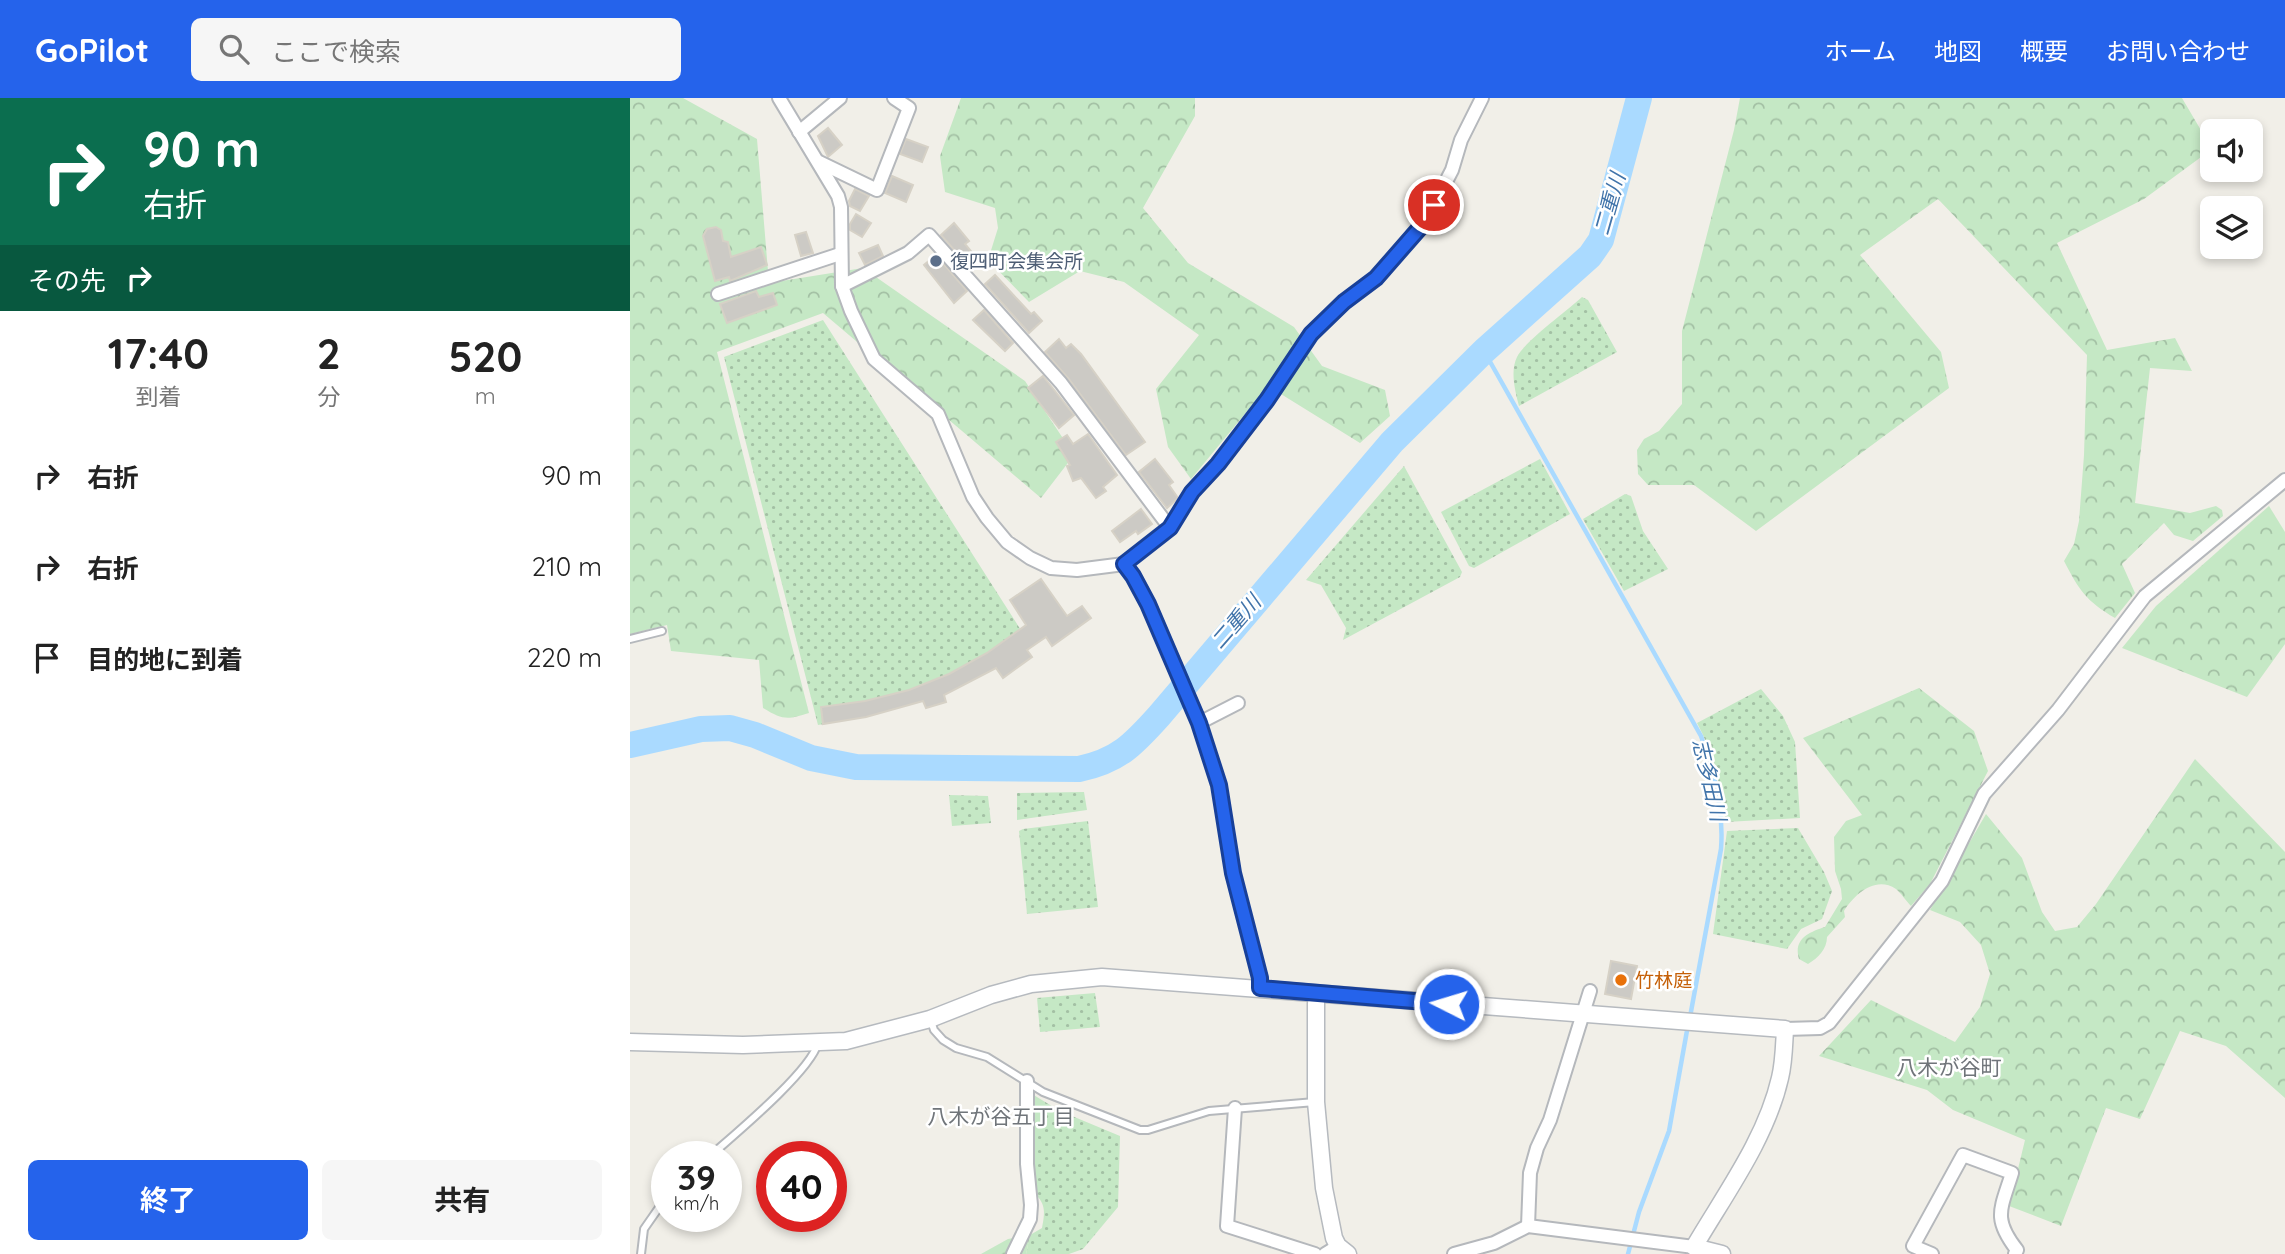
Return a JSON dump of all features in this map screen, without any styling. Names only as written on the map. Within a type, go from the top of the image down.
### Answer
[{"type":"street","points":[[779,98],[838,195],[841,207],[842,286],[874,359],[938,414],[973,497],[986,518],[1007,542],[1051,568],[1077,570],[1124,564],[1170,528],[1192,492],[1218,464],[1267,400],[1311,334],[1344,302],[1376,278],[1425,222],[1452,170],[1461,140],[1482,98]]},
{"type":"street","points":[[799,132],[840,98]]},
{"type":"street","points":[[818,161],[877,190],[909,108],[894,98]]},
{"type":"street","points":[[842,286],[908,253],[929,235],[1061,383],[1170,528]]},
{"type":"street","points":[[718,294],[840,254]]},
{"type":"street","points":[[630,1042],[818,1044],[871,1036],[930,1019],[990,995],[1031,984],[1068,979],[1130,977],[1260,988],[1316,998],[1785,1029],[1820,1028],[1829,1023],[1942,881],[1984,794],[2058,710],[2144,596],[2285,480]]},
{"type":"street","points":[[1124,564],[1148,604],[1179,673],[1219,785],[1233,873],[1260,978],[1260,988]]},
{"type":"street","points":[[1199,723],[1238,703]]},
{"type":"street","points":[[1528,1226],[1530,1173],[1537,1148],[1550,1120],[1590,991]]},
{"type":"street","points":[[1316,998],[1315,1102],[1324,1188],[1337,1251]]},
{"type":"street","points":[[1689,1249],[1757,1139],[1773,1104],[1781,1077],[1785,1029]]},
{"type":"street","points":[[1013,1254],[1030,1219],[1027,1081]]},
{"type":"street","points":[[1235,1108],[1227,1226],[1315,1254]]},
{"type":"street","points":[[1932,1254],[1913,1246],[1963,1155],[2012,1173],[2000,1220],[2004,1234],[2017,1250],[2015,1254]]},
{"type":"street","points":[[1454,1254],[1494,1243],[1528,1226],[1722,1254]]},
{"type":"lane","points":[[630,639],[662,631]]},
{"type":"lane","points":[[930,1019],[934,1030],[956,1048],[987,1057],[1043,1092],[1140,1130],[1148,1130],[1209,1111],[1315,1102]]},
{"type":"lane","points":[[726,1141],[814,1055],[818,1044]]},
{"type":"lane","points":[[641,1254],[645,1229],[651,1220]]},
{"type":"green space","points":[[630,98],[683,98],[757,139],[769,283],[863,268],[1025,381],[1074,455],[1041,498],[823,313],[717,352],[809,713],[802,715],[785,718],[763,708],[759,660],[671,651],[667,625],[630,634]]},
{"type":"green space","points":[[961,98],[1195,98],[1195,116],[1143,208],[1188,263],[1294,327],[1322,366],[1385,390],[1390,416],[1360,443],[1268,386],[1191,479],[1168,447],[1156,389],[1199,335],[1124,282],[1080,271],[1029,302],[988,260],[998,228],[995,208],[945,192],[940,156]]},
{"type":"green space","points":[[1740,98],[2182,98],[2200,129],[2200,158],[2144,199],[2057,243],[2107,350],[2175,338],[2192,371],[2150,368],[2135,503],[2190,513],[2216,506],[2222,510],[2223,516],[2193,541],[2174,535],[2164,523],[2122,564],[2135,593],[2115,618],[2084,594],[2064,561],[2074,544],[2079,521],[2087,355],[1938,199],[1860,255],[1941,352],[1949,388],[1756,531],[1694,485],[1648,485],[1638,474],[1637,450],[1644,439],[1659,431],[1682,404],[1682,331]]},
{"type":"green space","points":[[1582,297],[1588,300],[1617,352],[1519,406],[1514,375],[1515,363],[1521,350]]},
{"type":"green space","points":[[823,320],[1024,635],[1019,639],[1032,657],[1003,678],[996,668],[944,695],[946,702],[926,708],[923,701],[866,717],[818,725],[724,357]]},
{"type":"green space","points":[[1540,459],[1570,514],[1474,568],[1469,566],[1441,512]]},
{"type":"green space","points":[[1404,466],[1462,572],[1460,577],[1343,640],[1346,628],[1321,585],[1306,580]]},
{"type":"green space","points":[[1625,494],[1631,496],[1643,531],[1668,569],[1624,591],[1583,519]]},
{"type":"green space","points":[[2269,506],[2285,532],[2285,644],[2247,697],[2122,648],[2156,606]]},
{"type":"green space","points":[[1919,688],[1974,731],[1988,771],[1930,884],[1911,906],[1896,889],[1888,885],[1880,884],[1866,889],[1848,905],[1844,911],[1845,917],[1827,937],[1821,953],[1808,964],[1799,959],[1800,941],[1813,931],[1825,927],[1842,899],[1835,871],[1834,837],[1846,821],[1862,815],[1803,738]]},
{"type":"green space","points":[[1761,689],[1783,716],[1795,742],[1800,818],[1726,822],[1716,771],[1697,723]]},
{"type":"green space","points":[[2195,759],[2285,852],[2285,1098],[2226,1046],[2180,1031],[2140,1119],[2106,1108],[2061,1226],[2009,1206],[2025,1140],[1953,1110],[1927,1090],[1819,1056],[1871,1000],[1955,1042],[1980,1007],[1990,974],[1981,945],[1960,922],[1930,910],[1986,814],[2022,858],[2042,912],[2055,931],[2077,927],[2096,904]]},
{"type":"green space","points":[[1084,792],[1087,810],[1017,820],[1017,793]]},
{"type":"green space","points":[[949,795],[988,796],[991,823],[952,826]]},
{"type":"green space","points":[[1088,821],[1098,907],[1027,914],[1019,831]]},
{"type":"green space","points":[[1798,828],[1832,891],[1822,919],[1801,929],[1787,949],[1713,934],[1727,831]]},
{"type":"green space","points":[[1095,993],[1100,1027],[1040,1032],[1037,998]]},
{"type":"green space","points":[[1032,1094],[1060,1111],[1120,1136],[1118,1207],[1083,1249],[1069,1254],[1026,1254],[1030,1235],[1042,1228],[1044,1213],[1043,1205],[1035,1194]]},
{"type":"green space","points":[[1030,1235],[1026,1254],[981,1254],[1008,1239]]},
{"type":"building","points":[[828,128],[842,145],[828,157],[818,136]]},
{"type":"building","points":[[906,139],[928,147],[922,162],[900,154]]},
{"type":"building","points":[[892,176],[913,185],[906,202],[885,193]]},
{"type":"building","points":[[855,189],[869,196],[860,211],[850,206],[849,201]]},
{"type":"building","points":[[856,214],[871,223],[862,237],[850,230],[850,224]]},
{"type":"building","points":[[954,223],[969,241],[965,244],[979,261],[970,268],[941,235]]},
{"type":"building","points":[[716,227],[721,230],[723,241],[728,242],[731,257],[761,247],[767,265],[730,281],[729,277],[715,281],[703,236],[707,229]]},
{"type":"building","points":[[806,232],[813,253],[801,256],[795,235]]},
{"type":"building","points":[[878,245],[883,256],[865,265],[859,253]]},
{"type":"building","points":[[936,255],[967,291],[954,303],[924,265]]},
{"type":"building","points":[[995,275],[1031,314],[1034,312],[1042,321],[1029,333],[985,284]]},
{"type":"building","points":[[756,291],[759,297],[773,293],[777,305],[727,323],[720,304]]},
{"type":"building","points":[[984,310],[1013,343],[1005,351],[973,320]]},
{"type":"building","points":[[1059,339],[1066,348],[1071,344],[1081,354],[1145,442],[1126,455],[1045,352]]},
{"type":"building","points":[[1043,376],[1074,415],[1059,428],[1028,388]]},
{"type":"building","points":[[1088,434],[1117,475],[1103,487],[1106,491],[1096,498],[1081,478],[1073,481],[1067,466],[1070,465],[1056,442],[1067,435],[1073,444]]},
{"type":"building","points":[[1155,459],[1173,482],[1169,485],[1178,498],[1167,508],[1139,472]]},
{"type":"building","points":[[1141,509],[1152,524],[1120,542],[1112,531]]},
{"type":"building","points":[[1041,579],[1067,616],[1082,606],[1091,618],[1052,646],[1046,637],[1027,650],[1032,657],[1003,678],[996,668],[944,695],[946,702],[926,708],[923,701],[866,717],[823,724],[821,707],[865,701],[909,690],[949,674],[987,653],[1026,625],[1010,600]]},
{"type":"building","points":[[1611,961],[1637,966],[1631,999],[1605,994]]},
{"type":"waterway","name":"二重川","points":[[630,745],[701,729],[730,728],[755,735],[811,758],[856,767],[1079,769],[1115,756],[1133,743],[1159,716],[1392,442],[1484,351],[1590,256],[1601,240],[1639,98]]},
{"type":"waterway","name":"志多田川","points":[[1484,351],[1701,736],[1710,764],[1720,806],[1721,849],[1690,1017]]},
{"type":"waterway","name":"志多田川","points":[[1628,1254],[1639,1212],[1669,1131],[1688,1025]]},
{"type":"place","name":"復四町会集会所","points":[[936,261]]},
{"type":"place","name":"竹林庭","points":[[1621,980]]},
{"type":"district","name":"八木が谷町","points":[[1949,1068]]},
{"type":"district","name":"八木が谷五丁目","points":[[1001,1117]]},
{"type":"route","points":[[1434,205],[1425,222],[1376,278],[1344,302],[1311,334],[1267,400],[1218,464],[1192,492],[1170,528],[1124,564],[1148,604],[1179,673],[1219,785],[1233,873],[1260,978],[1260,988],[1449,1004]]}]
